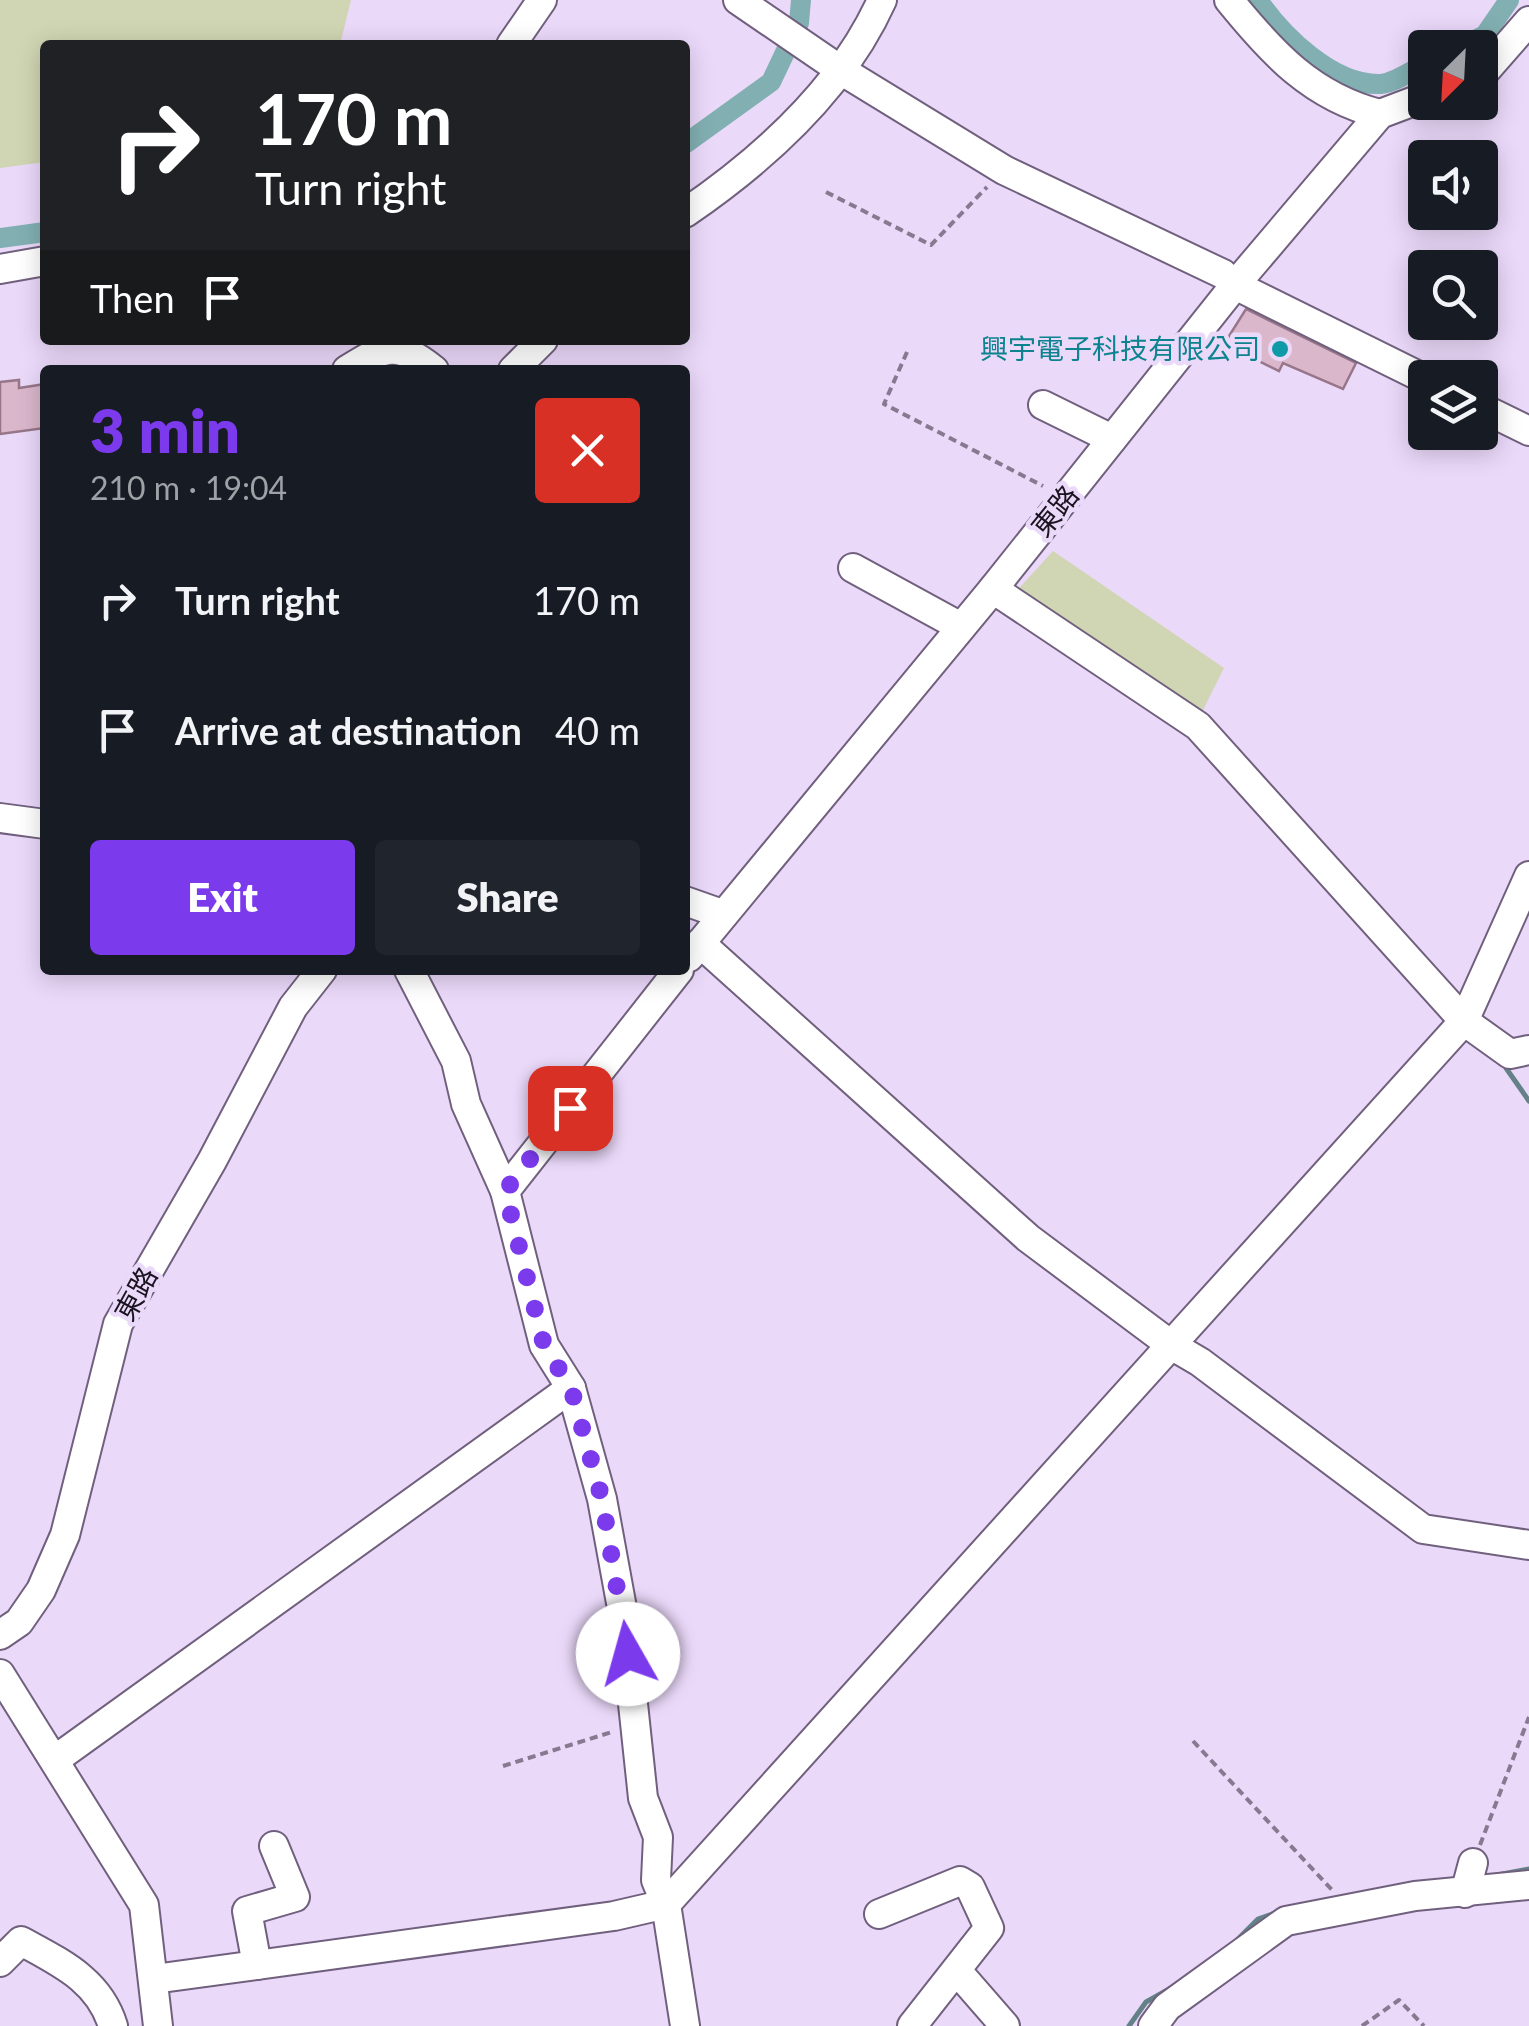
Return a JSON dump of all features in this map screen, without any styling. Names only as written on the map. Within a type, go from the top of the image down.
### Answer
[{"type":"street","points":[[515,40],[542,0]]},
{"type":"street","points":[[738,0],[838,70],[1004,170],[1222,274],[1408,370]]},
{"type":"street","points":[[690,209],[745,172],[828,87],[882,0]]},
{"type":"street","points":[[1230,0],[1272,54],[1310,84],[1350,106],[1380,114]]},
{"type":"street","points":[[1498,56],[1529,21]]},
{"type":"street","name":"東路","points":[[693,953],[993,589],[1236,284],[1380,114],[1408,103]]},
{"type":"street","points":[[0,269],[40,262]]},
{"type":"street","points":[[353,365],[380,345]]},
{"type":"street","points":[[385,345],[410,351],[428,365]]},
{"type":"street","points":[[519,365],[538,345]]},
{"type":"street","points":[[1043,405],[1112,439]]},
{"type":"street","points":[[1498,415],[1529,431]]},
{"type":"street","points":[[853,568],[961,628]]},
{"type":"street","points":[[993,589],[1198,726],[1464,1020],[1510,1054],[1529,1050]]},
{"type":"street","points":[[0,818],[40,823]]},
{"type":"street","points":[[154,1980],[614,1916],[666,1904],[1464,1020],[1529,876]]},
{"type":"street","points":[[690,903],[722,914]]},
{"type":"street","points":[[693,953],[1028,1238],[1424,1530],[1529,1545]]},
{"type":"street","name":"東路","points":[[0,1635],[19,1622],[40,1590],[65,1535],[118,1324],[212,1161],[293,1007],[318,975]]},
{"type":"street","points":[[412,975],[456,1060],[466,1104],[505,1191],[544,1345],[571,1388],[602,1499],[624,1619],[644,1798],[658,1837],[656,1880],[666,1904],[685,2026]]},
{"type":"street","points":[[505,1191],[675,975]]},
{"type":"street","points":[[56,1759],[571,1388]]},
{"type":"street","points":[[0,1674],[144,1905],[158,2026]]},
{"type":"street","points":[[257,1965],[247,1912],[295,1897],[274,1846]]},
{"type":"street","points":[[1464,1893],[1474,1863]]},
{"type":"street","points":[[878,1914],[960,1882],[970,1887],[989,1928],[912,2026]]},
{"type":"street","points":[[1153,2026],[1167,2007],[1286,1921],[1415,1896],[1529,1885]]},
{"type":"street","points":[[0,1962],[21,1941],[76,1972],[105,2000],[113,2026]]},
{"type":"street","points":[[958,1972],[1005,2026]]},
{"type":"path","points":[[826,192],[931,245],[1004,170]]},
{"type":"path","points":[[907,352],[884,404],[1066,498]]},
{"type":"path","points":[[1474,1863],[1529,1718]]},
{"type":"path","points":[[503,1766],[636,1725]]},
{"type":"path","points":[[1193,1741],[1333,1891]]},
{"type":"path","points":[[1362,2026],[1399,2000],[1424,2026]]},
{"type":"green space","points":[[0,0],[351,0],[341,40],[40,40],[40,163],[0,168]]},
{"type":"green space","points":[[1053,551],[1224,668],[1197,722],[1011,597]]},
{"type":"building","name":"興宇電子科技有限公司","points":[[1246,309],[1356,363],[1343,389],[1283,363],[1279,371],[1224,344]]},
{"type":"building","points":[[19,380],[19,388],[40,385],[40,429],[0,434],[0,382]]},
{"type":"waterway","points":[[690,140],[771,82],[799,23],[801,0]]},
{"type":"waterway","points":[[1258,0],[1295,43],[1345,77],[1381,84],[1408,73]]},
{"type":"waterway","points":[[1488,30],[1509,0]]},
{"type":"waterway","points":[[0,238],[40,233]]},
{"type":"waterway","points":[[1506,1068],[1529,1101]]},
{"type":"waterway","points":[[1497,1875],[1529,1869]]},
{"type":"waterway","points":[[1236,1941],[1258,1919],[1275,1913]]},
{"type":"waterway","points":[[1129,2026],[1146,2002],[1171,1988]]},
{"type":"place","name":"興宇電子科技有限公司","points":[[1280,349]]},
{"type":"route","points":[[570,1108],[505,1191],[544,1345],[571,1388],[602,1499],[628,1654]]}]
